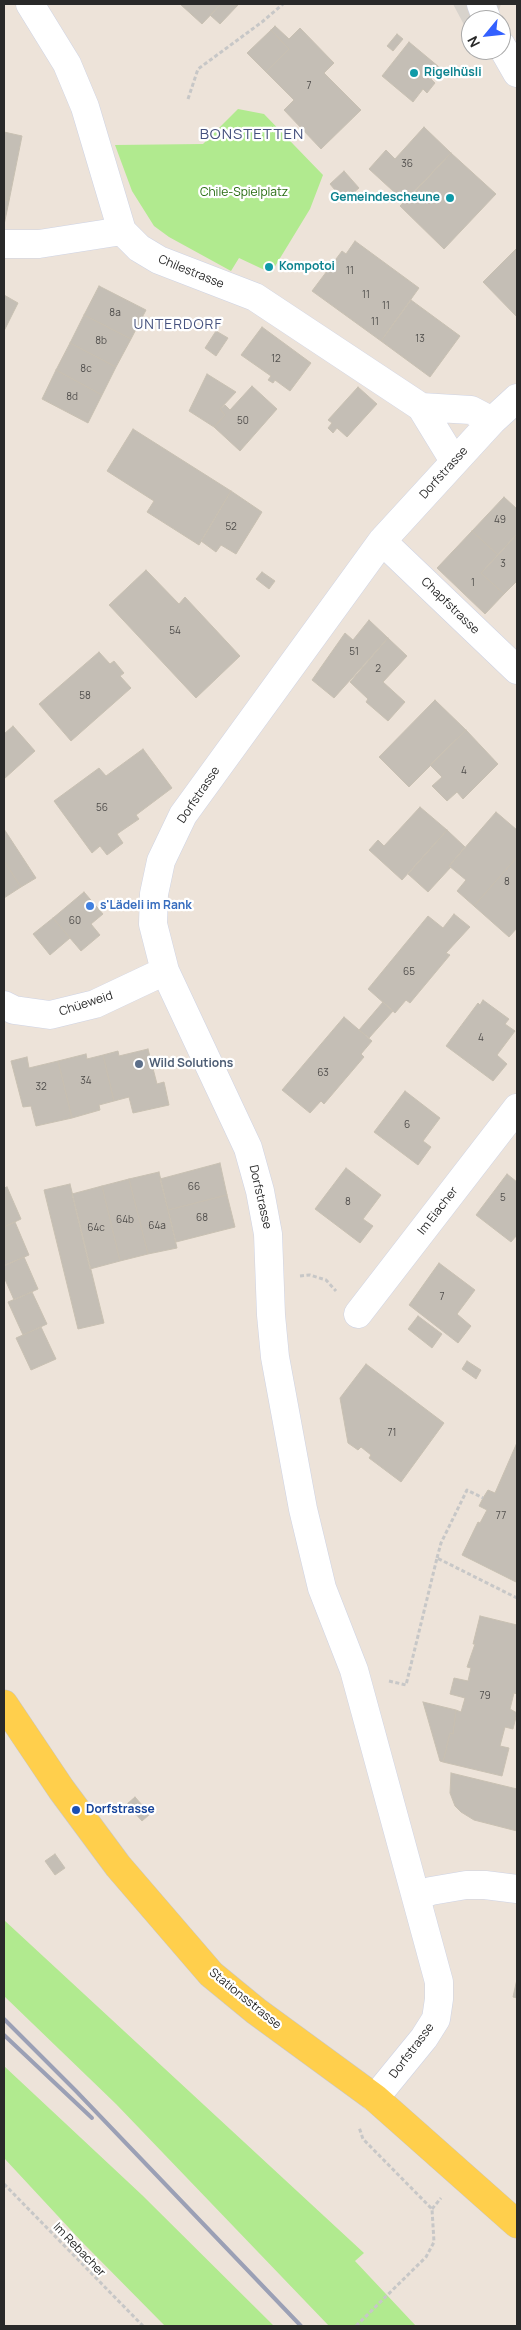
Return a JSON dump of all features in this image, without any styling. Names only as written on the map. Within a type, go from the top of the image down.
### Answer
[{"type":"main road","name":"Stationsstrasse","points":[[4,1704],[55,1782],[118,1866],[211,1974],[256,2011],[375,2098],[517,2224]]},
{"type":"street","name":"Chilestrasse","points":[[30,4],[67,64],[85,107],[122,230],[139,248],[159,260],[255,297],[421,407],[454,460]]},
{"type":"street","points":[[510,60],[517,73]]},
{"type":"street","points":[[4,244],[39,244],[122,230]]},
{"type":"street","name":"Dorfstrasse","points":[[375,2098],[424,2038],[436,2019],[439,1999],[438,1982],[354,1670],[322,1588],[303,1509],[276,1357],[271,1314],[268,1234],[260,1192],[248,1148],[165,971],[153,924],[154,894],[160,861],[184,815],[382,541],[454,460],[517,398]]},
{"type":"street","points":[[421,407],[471,410],[492,421]]},
{"type":"street","name":"Chapfstrasse","points":[[382,541],[517,670]]},
{"type":"street","name":"Chüeweid","points":[[4,1006],[14,1010],[50,1015],[95,1004],[165,971]]},
{"type":"street","name":"Im Eiacher","points":[[358,1314],[517,1108]]},
{"type":"street","points":[[416,1897],[432,1891],[466,1885],[485,1885],[517,1890]]},
{"type":"path","points":[[188,99],[198,69],[262,22],[283,4]]},
{"type":"path","points":[[382,1680],[406,1685],[441,1543],[467,1490],[483,1498]]},
{"type":"path","points":[[438,1558],[517,1598]]},
{"type":"path","points":[[356,2326],[426,2257],[434,2242],[432,2209],[363,2139],[360,2132],[359,2122],[375,2098]]},
{"type":"path","name":"Im Rebacher","points":[[4,2184],[143,2326]]},
{"type":"path","points":[[432,2209],[443,2195]]},
{"type":"green space","name":"Chile-Spielplatz","points":[[238,109],[264,114],[323,175],[310,209],[271,273],[239,258],[231,271],[169,237],[154,226],[132,191],[115,145],[203,144]]},
{"type":"green space","points":[[4,1920],[364,2253],[355,2261],[416,2326],[329,2326],[116,2104],[4,1996]]},
{"type":"green space","points":[[4,2066],[142,2195],[274,2326],[165,2326],[82,2242],[4,2158]]},
{"type":"shaded area","points":[[453,4],[501,4],[499,10],[461,10],[461,19]]},
{"type":"building","points":[[180,4],[221,4],[202,24]]},
{"type":"building","points":[[221,4],[238,5],[220,24],[210,15]]},
{"type":"building","points":[[275,26],[289,39],[300,28],[334,63],[324,73],[361,110],[321,149],[284,110],[294,100],[266,72],[289,49],[271,30]]},
{"type":"building","points":[[271,30],[289,49],[266,72],[247,53]]},
{"type":"building","points":[[397,34],[403,39],[393,51],[387,46]]},
{"type":"building","name":"Rigelhüsli","points":[[409,42],[445,72],[439,79],[435,75],[431,79],[435,83],[427,93],[423,89],[413,102],[382,76]]},
{"type":"building","points":[[424,127],[451,153],[405,202],[369,169],[386,150],[395,159]]},
{"type":"building","points":[[4,132],[22,136],[9,201],[4,200]]},
{"type":"building","name":"Gemeindescheune","points":[[451,153],[496,194],[444,249],[400,206]]},
{"type":"building","points":[[344,171],[359,188],[344,201],[330,184]]},
{"type":"building","points":[[4,200],[9,201],[4,225]]},
{"type":"building","points":[[355,241],[419,288],[381,341],[312,291],[342,251],[346,254]]},
{"type":"building","points":[[517,248],[517,317],[483,282]]},
{"type":"building","name":"Kompotoi","points":[[268,263],[273,265],[270,270],[266,268]]},
{"type":"building","points":[[99,286],[146,310],[131,339],[84,315]]},
{"type":"building","points":[[4,295],[18,303],[4,331]]},
{"type":"building","points":[[411,300],[460,336],[430,377],[381,341]]},
{"type":"building","points":[[84,315],[131,339],[116,367],[70,343]]},
{"type":"building","points":[[262,327],[311,363],[290,391],[275,380],[273,383],[268,380],[271,376],[241,355]]},
{"type":"building","points":[[216,331],[228,338],[216,356],[205,348]]},
{"type":"building","points":[[70,343],[116,367],[102,395],[56,370]]},
{"type":"building","points":[[56,370],[102,395],[88,423],[42,399]]},
{"type":"building","points":[[207,374],[236,392],[220,409],[225,415],[214,427],[189,411]]},
{"type":"building","points":[[252,386],[277,409],[240,451],[214,427],[225,415],[220,409],[225,405],[230,410]]},
{"type":"building","points":[[358,387],[377,404],[347,437],[337,428],[333,433],[328,428],[332,423],[328,420]]},
{"type":"building","points":[[133,429],[231,491],[199,545],[147,512],[154,501],[107,471]]},
{"type":"building","points":[[231,491],[262,512],[236,554],[221,545],[216,552],[201,541]]},
{"type":"building","points":[[504,497],[517,509],[517,534],[498,555],[472,531]]},
{"type":"building","points":[[472,531],[498,555],[481,573],[504,594],[485,614],[437,568]]},
{"type":"building","points":[[517,534],[517,581],[504,594],[481,573]]},
{"type":"building","points":[[146,570],[179,604],[185,597],[240,656],[196,698],[109,605]]},
{"type":"building","points":[[262,572],[275,581],[269,589],[256,579]]},
{"type":"building","points":[[369,620],[388,638],[334,698],[312,680],[345,633],[353,640]]},
{"type":"building","points":[[388,638],[407,656],[383,682],[405,702],[388,721],[366,702],[368,699],[350,682]]},
{"type":"building","points":[[99,652],[110,664],[114,661],[124,673],[120,676],[131,688],[71,741],[39,704]]},
{"type":"building","points":[[435,700],[466,730],[409,787],[379,757]]},
{"type":"building","points":[[13,726],[35,751],[4,779],[4,734]]},
{"type":"building","points":[[466,730],[498,764],[463,799],[457,792],[447,801],[432,786],[442,777],[430,765]]},
{"type":"building","points":[[143,749],[172,788],[136,815],[139,819],[117,834],[123,843],[107,855],[100,846],[92,853],[54,801],[99,768],[106,776]]},
{"type":"building","points":[[420,807],[447,830],[402,880],[369,850],[378,840],[384,846]]},
{"type":"building","points":[[496,812],[517,830],[517,857],[474,906],[457,891],[466,880],[449,866]]},
{"type":"building","points":[[4,829],[36,878],[21,887],[4,861]]},
{"type":"building","points":[[447,830],[465,847],[449,866],[451,867],[428,892],[408,874]]},
{"type":"building","points":[[517,857],[517,928],[509,937],[474,906]]},
{"type":"building","points":[[4,861],[21,887],[4,898]]},
{"type":"building","points":[[84,892],[103,914],[91,924],[100,935],[81,951],[53,918]]},
{"type":"building","points":[[454,914],[470,927],[446,953],[450,955],[410,1003],[406,1000],[395,1013],[368,989],[428,916],[443,928]]},
{"type":"building","points":[[53,918],[70,938],[50,955],[33,934]]},
{"type":"building","points":[[483,1000],[509,1019],[505,1024],[515,1031],[497,1055],[507,1064],[493,1081],[446,1046],[478,1003],[480,1005]]},
{"type":"building","points":[[383,1002],[393,1011],[369,1038],[359,1030]]},
{"type":"building","points":[[344,1017],[372,1041],[361,1054],[364,1057],[324,1104],[321,1101],[310,1113],[282,1090]]},
{"type":"building","points":[[148,1049],[157,1084],[164,1082],[169,1105],[133,1113],[129,1097],[114,1101],[103,1055],[118,1051],[119,1056]]},
{"type":"building","points":[[86,1054],[87,1059],[103,1055],[114,1101],[99,1105],[100,1110],[72,1118],[58,1061]]},
{"type":"building","points":[[27,1057],[29,1068],[58,1061],[72,1118],[36,1126],[31,1106],[23,1107],[11,1061]]},
{"type":"building","points":[[405,1091],[440,1118],[423,1141],[431,1147],[418,1165],[374,1132]]},
{"type":"building","points":[[220,1163],[227,1195],[168,1210],[160,1179]]},
{"type":"building","points":[[346,1168],[381,1195],[363,1219],[373,1226],[360,1243],[315,1209]]},
{"type":"building","points":[[159,1172],[177,1248],[148,1254],[129,1179]]},
{"type":"building","points":[[507,1174],[517,1182],[517,1235],[511,1242],[476,1215]]},
{"type":"building","points":[[129,1179],[148,1254],[120,1261],[102,1186]]},
{"type":"building","points":[[70,1184],[104,1323],[78,1329],[44,1190]]},
{"type":"building","points":[[102,1186],[120,1261],[90,1269],[72,1194]]},
{"type":"building","points":[[7,1187],[21,1219],[4,1227],[4,1188]]},
{"type":"building","points":[[227,1195],[235,1227],[176,1242],[168,1210]]},
{"type":"building","points":[[15,1222],[29,1255],[5,1265],[4,1227]]},
{"type":"building","points":[[24,1257],[38,1289],[14,1300],[4,1277],[4,1266]]},
{"type":"building","points":[[439,1263],[475,1290],[457,1314],[471,1326],[458,1343],[409,1305]]},
{"type":"building","points":[[32,1292],[47,1324],[23,1335],[8,1302]]},
{"type":"building","points":[[418,1316],[442,1334],[432,1348],[408,1329]]},
{"type":"building","points":[[41,1327],[56,1359],[31,1370],[16,1338]]},
{"type":"building","points":[[467,1361],[481,1370],[476,1379],[462,1369]]},
{"type":"building","points":[[366,1364],[444,1423],[401,1482],[369,1458],[371,1455],[361,1447],[358,1450],[348,1443],[340,1398]]},
{"type":"building","points":[[516,1445],[516,1582],[462,1555],[478,1522],[480,1523],[487,1510],[479,1506],[488,1490],[495,1493]]},
{"type":"building","points":[[480,1616],[517,1625],[517,1694],[514,1693],[510,1709],[517,1713],[513,1729],[505,1727],[500,1746],[509,1748],[502,1776],[443,1762],[450,1733],[453,1734],[456,1710],[461,1712],[465,1698],[450,1694],[454,1678],[468,1681],[471,1668],[467,1667],[475,1644],[473,1644]]},
{"type":"building","points":[[423,1702],[456,1710],[453,1734],[450,1733],[443,1762],[440,1761]]},
{"type":"building","points":[[451,1773],[517,1789],[517,1831],[474,1820],[461,1812],[455,1806],[450,1793]]},
{"type":"building","points":[[135,1797],[150,1814],[142,1821],[127,1804]]},
{"type":"building","points":[[55,1854],[65,1868],[55,1875],[45,1861]]},
{"type":"building","points":[[517,1979],[517,1998],[513,1997]]},
{"type":"railway","points":[[4,2019],[76,2091],[301,2326]]},
{"type":"railway","points":[[4,2035],[92,2118]]},
{"type":"place","name":"Rigelhüsli","points":[[414,73]]},
{"type":"place","name":"Gemeindescheune","points":[[450,198]]},
{"type":"place","name":"Kompotoi","points":[[269,267]]},
{"type":"place","name":"s'Lädeli im Rank","points":[[90,906]]},
{"type":"place","name":"Wild Solutions","points":[[139,1064]]},
{"type":"place","name":"Dorfstrasse","points":[[76,1810]]},
{"type":"district","name":"BONSTETTEN","points":[[252,135]]},
{"type":"district","name":"UNTERDORF","points":[[178,325]]}]
